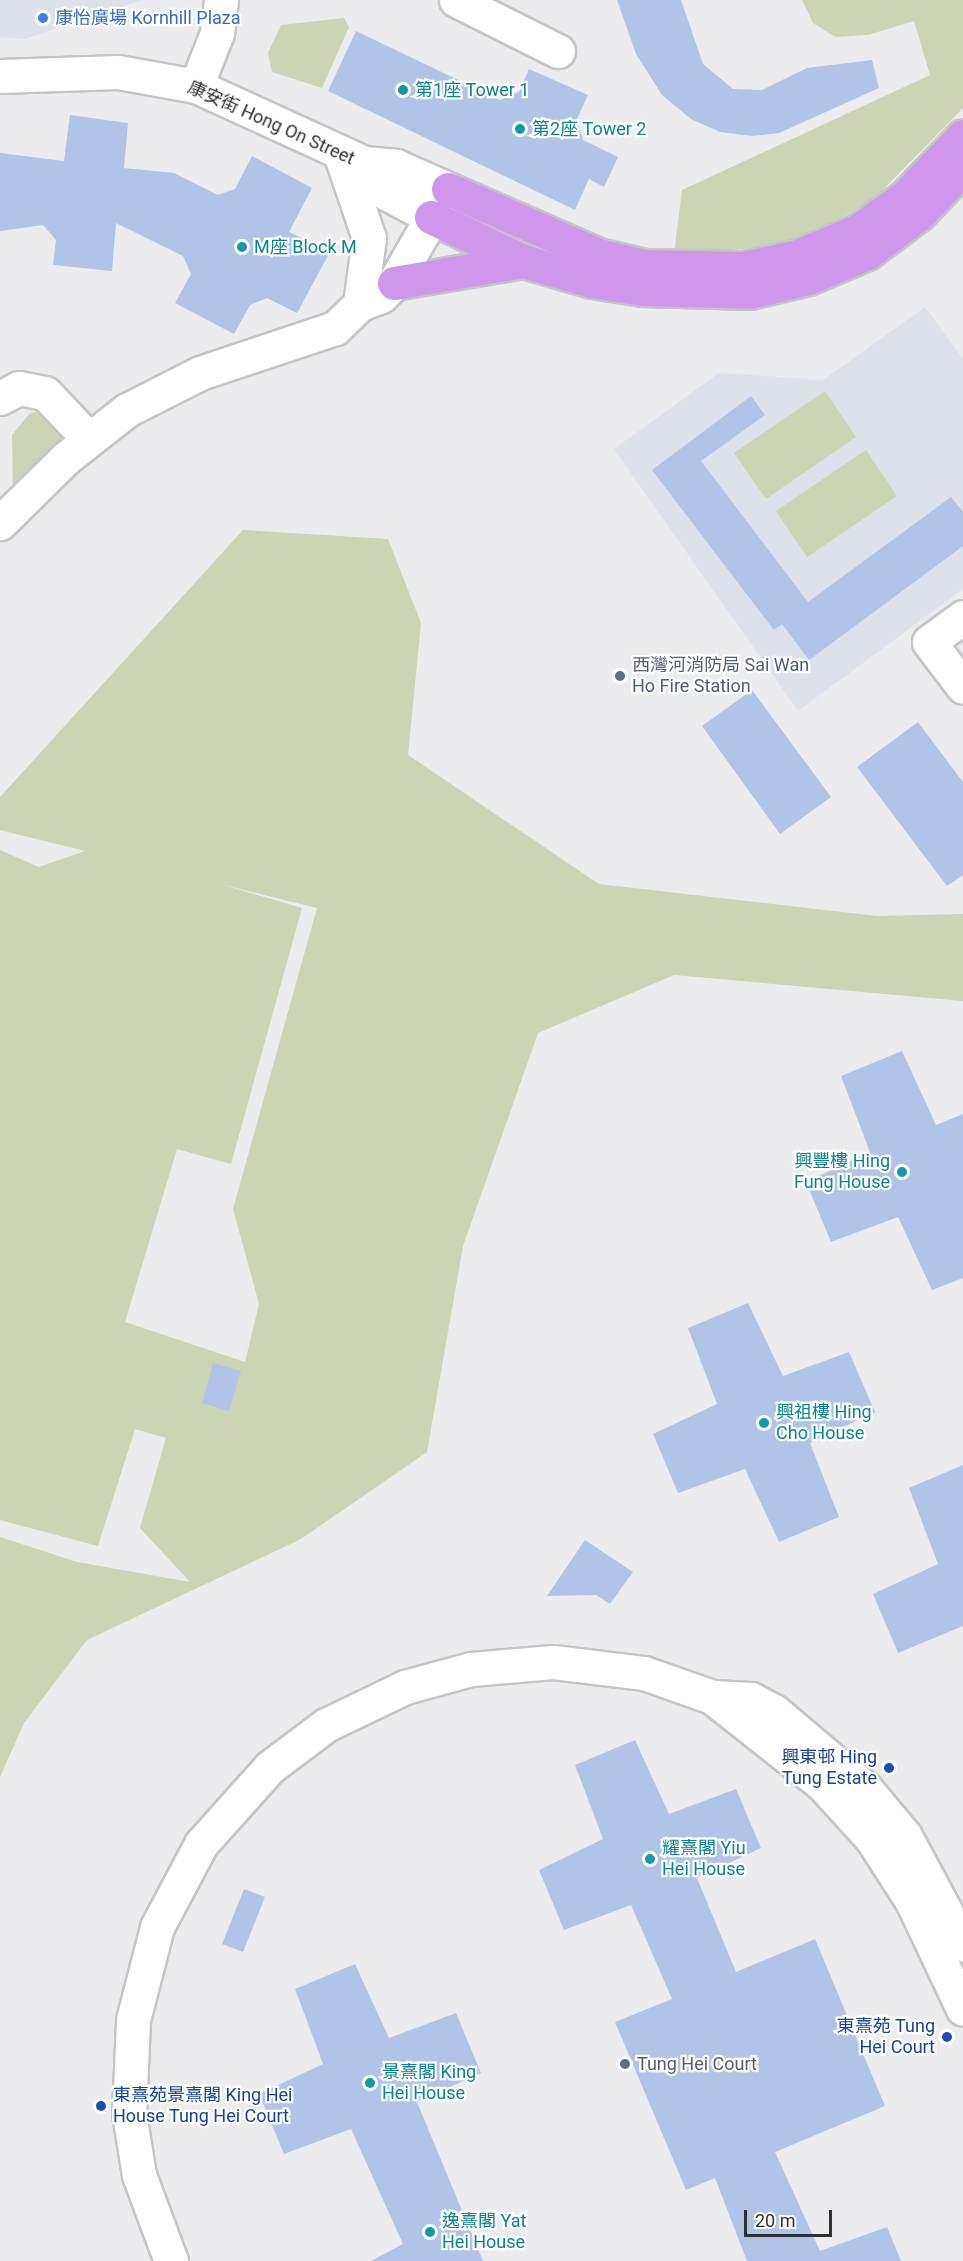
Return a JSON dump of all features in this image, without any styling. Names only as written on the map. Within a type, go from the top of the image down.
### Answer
[{"type":"highway","points":[[448,189],[598,255],[697,271],[743,268],[798,256],[857,231],[905,197],[963,136]]},
{"type":"highway","points":[[431,217],[523,261],[642,289],[750,292],[808,278],[867,253],[919,214],[963,168]]},
{"type":"highway","points":[[394,283],[523,261]]},
{"type":"street","points":[[196,86],[217,33],[221,0]]},
{"type":"street","points":[[456,0],[558,51]]},
{"type":"street","name":"康安街 Hong On Street","points":[[0,76],[118,72],[196,86],[352,158],[396,166],[448,189]]},
{"type":"street","points":[[352,158],[369,238],[360,304]]},
{"type":"street","name":"康安街 Hong On Street","points":[[352,158],[386,193],[431,217]]},
{"type":"street","points":[[0,523],[88,438],[165,388],[335,328],[360,304],[394,283],[448,189]]},
{"type":"street","points":[[0,398],[19,388],[45,393],[88,438]]},
{"type":"street","points":[[963,617],[929,642],[963,687]]},
{"type":"street","points":[[171,2261],[148,2204],[134,2145],[128,2082],[133,2020],[146,1957],[169,1898],[201,1844],[247,1790],[296,1746],[352,1710],[405,1687],[471,1669],[581,1663],[644,1673],[712,1697],[751,1699],[774,1712],[865,1788],[906,1836],[963,1944]]},
{"type":"street","points":[[712,1697],[822,1784],[864,1830],[912,1901],[963,2009]]},
{"type":"shaded area","name":"康怡廣場 Kornhill Plaza","points":[[0,0],[142,0],[25,39],[0,37]]},
{"type":"shaded area","points":[[925,307],[963,359],[963,589],[798,711],[614,449],[719,373],[823,380]]},
{"type":"green space","points":[[802,0],[963,0],[963,108],[873,200],[792,245],[674,254],[682,190],[930,75],[914,21],[868,35],[835,37],[813,23]]},
{"type":"green space","points":[[344,18],[349,27],[322,88],[272,72],[268,53],[281,25]]},
{"type":"green space","points":[[825,391],[856,437],[766,499],[734,453]]},
{"type":"green space","points":[[45,409],[82,429],[13,492],[12,435],[29,414]]},
{"type":"green space","points":[[866,450],[897,496],[807,557],[776,511]]},
{"type":"green space","points":[[243,530],[388,539],[421,623],[408,755],[599,884],[877,916],[963,914],[963,1001],[674,975],[538,1033],[463,1246],[427,1452],[301,1539],[87,1640],[24,1723],[0,1777],[0,1537],[77,1562],[190,1582],[140,1528],[166,1438],[135,1429],[98,1546],[0,1520],[0,850],[39,867],[85,851],[0,830],[0,797]],"holes":[[[220,884],[317,908],[233,1209],[259,1304],[245,1362],[125,1322],[177,1149],[231,1164],[302,908]]]},
{"type":"building","points":[[617,0],[681,0],[703,64],[733,89],[762,90],[807,68],[872,60],[879,88],[779,133],[752,136],[720,132],[691,119],[662,95],[636,54]]},
{"type":"building","points":[[356,31],[500,100],[519,92],[529,69],[588,95],[577,119],[583,140],[618,157],[604,187],[589,179],[575,210],[328,91]]},
{"type":"building","points":[[70,115],[128,123],[124,168],[174,173],[218,195],[235,189],[252,156],[312,188],[289,232],[330,252],[297,313],[267,298],[250,305],[234,334],[175,303],[191,274],[183,256],[116,223],[112,271],[53,265],[56,240],[43,225],[0,231],[0,153],[64,161]]},
{"type":"building","points":[[751,396],[765,415],[701,461],[808,602],[951,497],[963,512],[963,546],[809,660],[782,624],[774,630],[652,470]]},
{"type":"building","points":[[752,690],[831,797],[780,834],[702,726]]},
{"type":"building","points":[[918,722],[963,782],[963,875],[947,886],[857,767]]},
{"type":"building","name":"興豐樓 Hing Fung House","points":[[902,1051],[936,1125],[963,1114],[963,1278],[932,1290],[898,1217],[831,1242],[806,1182],[870,1152],[841,1076]]},
{"type":"building","name":"興祖樓 Hing Cho House","points":[[748,1303],[783,1376],[849,1352],[875,1412],[810,1443],[839,1517],[779,1542],[745,1469],[678,1493],[653,1434],[717,1404],[688,1328]]},
{"type":"building","points":[[213,1363],[241,1371],[229,1411],[202,1403]]},
{"type":"building","points":[[963,1465],[963,1626],[898,1653],[873,1594],[938,1564],[909,1488]]},
{"type":"building","points":[[585,1540],[633,1572],[610,1604],[596,1595],[547,1596]]},
{"type":"building","points":[[635,1740],[669,1814],[736,1789],[761,1848],[697,1878],[736,1972],[815,1939],[885,2106],[775,2152],[820,2251],[887,2227],[901,2261],[747,2261],[715,2178],[686,2190],[615,2022],[672,1999],[631,1905],[564,1930],[539,1870],[603,1839],[575,1765]]},
{"type":"building","points":[[244,1889],[265,1897],[243,1952],[222,1944]]},
{"type":"building","name":"景熹閣 King Hei House","points":[[355,1964],[389,2038],[456,2013],[481,2073],[417,2102],[483,2261],[371,2261],[403,2244],[351,2129],[284,2154],[259,2094],[323,2064],[295,1989]]},
{"type":"place","name":"康怡廣場 Kornhill Plaza","points":[[43,18]]},
{"type":"place","name":"第1座 Tower 1","points":[[403,90]]},
{"type":"place","name":"第2座 Tower 2","points":[[520,129]]},
{"type":"place","name":"M座 Block M","points":[[242,247]]},
{"type":"place","name":"西灣河消防局 Sai Wan Ho Fire Station","points":[[620,676]]},
{"type":"place","name":"興豐樓 Hing Fung House","points":[[902,1172]]},
{"type":"place","name":"興祖樓 Hing Cho House","points":[[764,1423]]},
{"type":"place","name":"興東邨 Hing Tung Estate","points":[[889,1768]]},
{"type":"place","name":"耀熹閣 Yiu Hei House","points":[[650,1859]]},
{"type":"place","name":"東熹苑 Tung Hei Court","points":[[947,2037]]},
{"type":"place","name":"Tung Hei Court","points":[[625,2064]]},
{"type":"place","name":"景熹閣 King Hei House","points":[[370,2083]]},
{"type":"place","name":"東熹苑景熹閣 King Hei House Tung Hei Court","points":[[101,2106]]},
{"type":"place","name":"逸熹閣 Yat Hei House","points":[[430,2232]]}]
